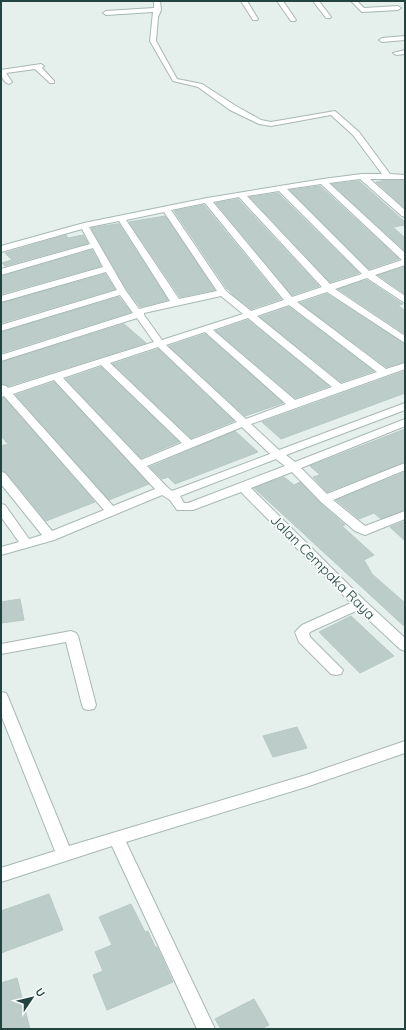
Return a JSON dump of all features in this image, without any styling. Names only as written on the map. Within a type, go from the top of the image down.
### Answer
[{"type":"street","points":[[156,1],[158,10],[155,17],[155,34],[153,41],[175,80],[200,85],[233,108],[265,124],[332,114],[359,137],[373,153],[388,176]]},
{"type":"street","points":[[244,1],[255,19]]},
{"type":"street","points":[[280,1],[293,20]]},
{"type":"street","points":[[316,1],[328,17]]},
{"type":"street","points":[[354,1],[362,10],[398,8],[391,1]]},
{"type":"street","points":[[106,13],[158,10]]},
{"type":"street","points":[[382,40],[405,38]]},
{"type":"street","points":[[396,53],[405,52]]},
{"type":"street","points":[[1,72],[39,67],[52,82]]},
{"type":"street","points":[[1,72],[9,82]]},
{"type":"street","points":[[362,176],[405,214]]},
{"type":"street","points":[[1,248],[84,226],[207,200],[362,176],[405,177]]},
{"type":"street","points":[[322,181],[405,258]]},
{"type":"street","points":[[281,188],[367,274],[405,300]]},
{"type":"street","points":[[242,195],[328,289],[405,340]]},
{"type":"street","points":[[207,200],[290,302],[385,373]]},
{"type":"street","points":[[166,209],[224,293],[340,388]]},
{"type":"street","points":[[121,218],[176,302]]},
{"type":"street","points":[[84,226],[122,291],[160,344],[244,424],[279,456],[293,466],[325,499],[359,528],[365,531],[405,515]]},
{"type":"street","points":[[1,272],[95,245]]},
{"type":"street","points":[[111,511],[3,391],[57,377],[102,361],[207,329],[405,262]]},
{"type":"street","points":[[1,300],[109,268]]},
{"type":"street","points":[[1,328],[122,291]]},
{"type":"street","points":[[1,358],[176,302],[224,293]]},
{"type":"street","points":[[207,329],[294,405]]},
{"type":"street","points":[[102,361],[189,444]]},
{"type":"street","points":[[141,464],[189,444],[294,405],[405,366]]},
{"type":"street","points":[[57,377],[181,507],[189,507],[243,487],[405,422]]},
{"type":"street","points":[[1,551],[50,537],[111,511],[170,494],[279,456],[405,406]]},
{"type":"street","points":[[325,499],[405,466]]},
{"type":"street","points":[[1,476],[50,537]]},
{"type":"street","name":"Jalan Cempaka Raya","points":[[243,487],[360,604],[405,646]]},
{"type":"street","points":[[1,508],[26,543]]},
{"type":"street","points":[[336,670],[304,639],[302,632],[307,628],[360,604]]},
{"type":"street","points":[[1,649],[72,636],[89,705]]},
{"type":"street","points":[[1,697],[65,855]]},
{"type":"street","points":[[1,875],[116,838],[306,781],[405,747]]},
{"type":"street","points":[[116,838],[206,1029]]},
{"type":"building","points":[[386,180],[405,180],[405,208],[376,182]]},
{"type":"building","points":[[359,181],[405,222],[405,225],[393,227],[405,238],[405,251],[332,184]]},
{"type":"building","points":[[320,186],[399,259],[369,269],[290,190]]},
{"type":"building","points":[[278,193],[359,273],[330,282],[250,197]]},
{"type":"building","points":[[238,199],[319,286],[292,295],[216,203]]},
{"type":"building","points":[[204,205],[281,299],[251,309],[227,289],[174,211]]},
{"type":"building","points":[[165,216],[215,290],[180,297],[129,222]]},
{"type":"building","points":[[119,224],[168,300],[140,307],[127,290],[91,228]]},
{"type":"building","points":[[66,235],[68,238],[83,235],[88,243],[5,266],[2,263],[12,260],[5,253]]},
{"type":"building","points":[[92,250],[101,266],[1,294],[1,276]]},
{"type":"building","points":[[405,267],[405,294],[378,275]]},
{"type":"building","points":[[105,274],[115,289],[1,323],[1,303]]},
{"type":"building","points":[[367,280],[403,304],[398,305],[405,311],[405,334],[338,289]]},
{"type":"building","points":[[327,294],[405,344],[405,362],[386,367],[300,303]]},
{"type":"building","points":[[119,297],[131,312],[1,353],[1,332]]},
{"type":"building","points":[[289,307],[374,371],[341,382],[260,317]]},
{"type":"building","points":[[248,320],[329,386],[295,398],[216,331]]},
{"type":"building","points":[[124,324],[146,343],[8,386],[1,384],[1,362]]},
{"type":"building","points":[[205,334],[283,403],[245,416],[169,346]]},
{"type":"building","points":[[158,349],[234,421],[191,438],[113,364]]},
{"type":"building","points":[[101,367],[179,442],[141,458],[66,379]]},
{"type":"building","points":[[405,371],[405,393],[281,439],[262,422]]},
{"type":"building","points":[[54,382],[149,484],[109,500],[16,395]]},
{"type":"building","points":[[1,398],[4,398],[95,502],[46,521],[6,472],[1,471],[1,446],[8,444],[1,436]]},
{"type":"building","points":[[405,429],[405,462],[327,492],[313,477],[320,475],[310,466]]},
{"type":"building","points":[[235,431],[258,452],[175,484],[168,477],[162,479],[150,467]]},
{"type":"building","points":[[405,472],[405,510],[381,519],[374,513],[359,519],[336,500]]},
{"type":"building","points":[[284,477],[294,485],[300,482],[320,503],[345,525],[342,526],[374,555],[364,560],[372,574],[405,603],[405,627],[254,488]]},
{"type":"building","points":[[405,521],[405,541],[390,527]]},
{"type":"building","points":[[20,599],[24,620],[1,623],[1,602]]},
{"type":"building","points":[[351,616],[394,656],[360,673],[319,632]]},
{"type":"building","points":[[297,727],[307,748],[273,757],[263,736]]},
{"type":"building","points":[[49,894],[63,930],[1,953],[1,911]]},
{"type":"building","points":[[131,904],[145,932],[148,931],[155,947],[157,947],[173,982],[107,1010],[93,975],[103,971],[95,952],[112,945],[99,917]]},
{"type":"building","points":[[17,978],[30,1029],[1,1029],[1,983]]},
{"type":"building","points":[[254,999],[269,1025],[261,1029],[221,1029],[215,1019]]}]
